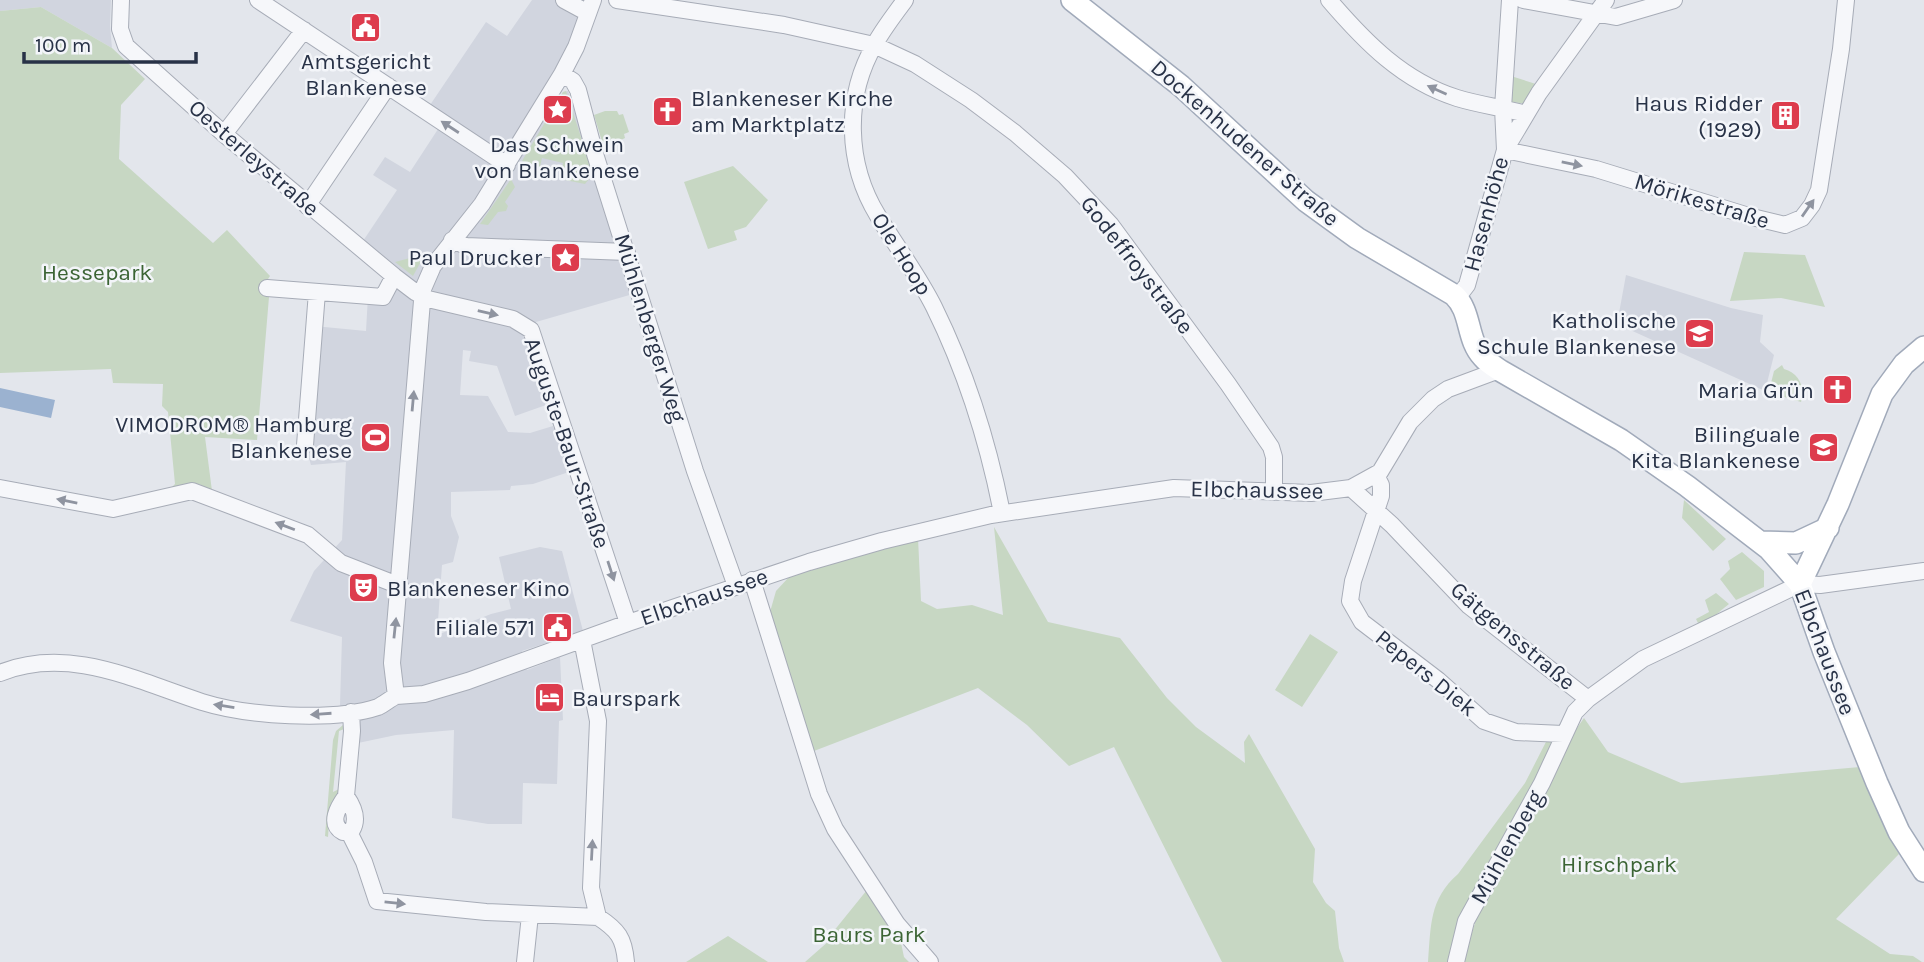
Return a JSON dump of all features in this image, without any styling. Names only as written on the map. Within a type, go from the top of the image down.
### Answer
[{"type":"main road","name":"Dockenhudener Straße","points":[[1072,0],[1181,86],[1306,201],[1357,238],[1457,298]]},
{"type":"main road","points":[[1457,298],[1465,308],[1471,334],[1480,355],[1499,370]]},
{"type":"main road","points":[[1800,584],[1828,528],[1882,394],[1904,364],[1924,347]]},
{"type":"main road","name":"Elbchaussee","points":[[1499,370],[1621,440],[1687,485],[1760,542],[1800,584],[1824,652],[1877,783],[1899,832],[1924,871]]},
{"type":"main road","points":[[1760,542],[1796,543],[1828,528]]},
{"type":"street","name":"Oesterleystraße","points":[[121,0],[120,29],[126,46],[307,206],[422,296]]},
{"type":"street","points":[[258,0],[507,165]]},
{"type":"street","name":"Godeffroystraße","points":[[617,0],[784,25],[874,45],[915,64],[1015,133],[1065,176],[1111,225],[1228,384],[1270,447],[1274,457],[1274,492]]},
{"type":"street","name":"Ole Hoop","points":[[905,0],[874,45],[857,85],[852,143],[859,180],[876,214],[932,302],[954,348],[981,427],[1002,513]]},
{"type":"street","points":[[1329,0],[1360,35],[1403,71],[1452,96],[1527,114]]},
{"type":"street","name":"Hasenhöhe","points":[[1457,298],[1468,285],[1505,150],[1503,108],[1510,0]]},
{"type":"street","points":[[1523,0],[1602,7],[1616,16],[1674,0]]},
{"type":"street","name":"Mörikestraße","points":[[1505,150],[1596,169],[1785,225],[1802,218],[1819,190],[1842,44],[1846,0]]},
{"type":"street","points":[[396,696],[392,663],[422,296],[433,266],[482,204],[576,47],[591,7],[565,1]]},
{"type":"street","points":[[1505,150],[1568,52],[1602,7]]},
{"type":"street","points":[[224,134],[304,30]]},
{"type":"street","name":"Mühlenberger Weg","points":[[562,74],[573,81],[578,90],[595,154],[695,471],[736,586]]},
{"type":"street","points":[[307,206],[388,86]]},
{"type":"street","points":[[452,240],[466,246],[626,252]]},
{"type":"street","points":[[267,288],[383,297],[394,276]]},
{"type":"street","points":[[305,445],[317,292]]},
{"type":"street","name":"Auguste-Baur-Straße","points":[[422,296],[513,319],[531,330],[628,623]]},
{"type":"street","name":"Elbchaussee","points":[[0,673],[22,666],[56,662],[113,670],[216,706],[292,716],[351,712],[376,707],[396,696],[419,695],[468,681],[752,580],[882,541],[1002,513],[1174,488],[1319,492],[1351,488],[1376,475],[1385,466],[1403,433],[1424,406],[1448,389],[1499,370]]},
{"type":"street","points":[[1376,475],[1382,488],[1376,511]]},
{"type":"street","points":[[0,488],[113,509],[192,491],[309,535],[341,563],[400,586]]},
{"type":"street","name":"Gätgensstraße","points":[[1351,488],[1392,525],[1469,606],[1588,699]]},
{"type":"street","name":"Pepers Diek","points":[[1376,511],[1353,580],[1350,601],[1362,622],[1438,680],[1484,721],[1516,732],[1563,734]]},
{"type":"street","points":[[1563,734],[1575,712],[1588,699],[1643,659],[1800,584],[1820,585],[1924,571]]},
{"type":"street","points":[[752,580],[819,794],[835,829],[897,924],[930,962]]},
{"type":"street","points":[[582,640],[598,722],[591,888],[598,917]]},
{"type":"street","points":[[351,712],[352,731],[346,796],[334,822],[340,831],[349,831],[364,862],[377,901],[530,915],[598,917],[612,926],[624,943],[626,962]]},
{"type":"street","name":"Mühlenberg","points":[[1456,962],[1466,921],[1542,783],[1563,734]]},
{"type":"street","points":[[524,962],[530,915]]},
{"type":"shaded area","points":[[0,0],[111,0],[112,48],[41,7],[0,11]]},
{"type":"shaded area","points":[[532,0],[586,0],[573,37],[541,95],[555,104],[563,92],[568,91],[633,294],[536,322],[523,334],[546,405],[515,416],[497,366],[469,361],[471,351],[463,350],[460,395],[488,396],[508,432],[530,433],[553,426],[569,472],[533,484],[511,486],[510,490],[451,492],[451,516],[459,537],[453,562],[442,565],[437,635],[511,609],[499,557],[540,547],[562,551],[583,631],[522,651],[527,670],[560,657],[563,720],[559,721],[557,784],[523,783],[522,824],[488,824],[452,818],[454,730],[396,735],[358,743],[340,705],[342,637],[290,621],[314,571],[342,540],[346,462],[311,465],[305,445],[314,326],[366,331],[368,296],[383,297],[394,276],[359,247],[397,190],[373,175],[385,157],[410,172],[442,123],[426,111],[486,22],[507,36]]},
{"type":"shaded area","name":"Katholische Schule Blankenese","points":[[1626,275],[1731,308],[1763,315],[1760,342],[1774,355],[1765,391],[1617,324]]},
{"type":"green space","name":"Hessepark","points":[[41,7],[112,48],[145,79],[121,105],[119,159],[213,243],[227,230],[270,276],[266,282],[269,297],[257,440],[205,437],[212,491],[199,484],[168,491],[175,484],[168,412],[162,406],[163,384],[113,383],[111,369],[0,373],[0,11]]},
{"type":"green space","points":[[1511,76],[1539,85],[1527,104],[1512,102],[1509,97]]},
{"type":"green space","points":[[566,91],[593,174],[585,184],[560,179],[563,163],[542,158],[539,171],[522,161]]},
{"type":"green space","points":[[605,111],[623,114],[629,132],[624,134],[625,138],[604,148],[594,115]]},
{"type":"green space","points":[[733,166],[768,200],[746,227],[734,231],[737,240],[708,249],[684,182]]},
{"type":"green space","points":[[511,179],[515,187],[505,202],[508,206],[506,211],[498,212],[488,225],[480,224]]},
{"type":"green space","points":[[1744,252],[1805,255],[1825,307],[1781,298],[1730,301]]},
{"type":"green space","points":[[425,254],[413,276],[395,262]]},
{"type":"green space","points":[[1782,365],[1800,382],[1803,392],[1801,402],[1784,397],[1771,383],[1774,371]]},
{"type":"green space","points":[[1684,500],[1726,539],[1713,551],[1682,518]]},
{"type":"green space","points":[[994,527],[1048,622],[1120,638],[1167,698],[1196,727],[1245,763],[1244,742],[1249,734],[1315,849],[1313,882],[1326,903],[1335,911],[1339,948],[1344,962],[1222,962],[1114,747],[1069,766],[1027,725],[978,688],[814,751],[770,612],[776,591],[789,577],[918,538],[921,601],[937,609],[972,605],[1003,615]]},
{"type":"green space","points":[[1742,552],[1764,571],[1764,587],[1736,600],[1720,579],[1730,569],[1728,561]]},
{"type":"green space","points":[[1716,593],[1729,604],[1699,625],[1696,619],[1709,612],[1705,600]]},
{"type":"green space","points":[[1310,634],[1338,652],[1302,707],[1275,690]]},
{"type":"green space","name":"Hirschpark","points":[[1584,718],[1608,752],[1681,783],[1860,767],[1899,854],[1836,919],[1890,954],[1913,956],[1922,962],[1465,962],[1464,957],[1477,917],[1572,735]]},
{"type":"green space","points":[[343,725],[347,728],[339,731],[333,792],[341,788],[330,809],[328,837],[325,836],[333,740],[336,731]]},
{"type":"green space","points":[[1550,734],[1563,734],[1466,921],[1456,962],[1428,962],[1433,914],[1442,893],[1525,783]]},
{"type":"green space","name":"Baurs Park","points":[[871,885],[897,924],[904,957],[909,962],[805,962],[830,940],[833,932]]},
{"type":"green space","name":"Baurs Park","points":[[728,936],[768,962],[686,962]]},
{"type":"water","points":[[0,388],[55,400],[51,418],[0,407]]},
{"type":"place","name":"Amtsgericht Blankenese","points":[[366,27]]},
{"type":"place","name":"Das Schwein von Blankenese","points":[[557,110]]},
{"type":"place","name":"Blankeneser Kirche am Marktplatz","points":[[668,111]]},
{"type":"place","name":"Haus Ridder (1929)","points":[[1785,116]]},
{"type":"place","name":"Paul Drucker","points":[[565,257]]},
{"type":"place","name":"Katholische Schule Blankenese","points":[[1699,333]]},
{"type":"place","name":"Maria Grün","points":[[1837,390]]},
{"type":"place","name":"VIMODROM® Hamburg Blankenese","points":[[375,437]]},
{"type":"place","name":"Bilinguale Kita Blankenese","points":[[1823,447]]},
{"type":"place","name":"Blankeneser Kino","points":[[364,588]]},
{"type":"place","name":"Filiale 571","points":[[558,627]]},
{"type":"place","name":"Baurspark","points":[[549,698]]}]
